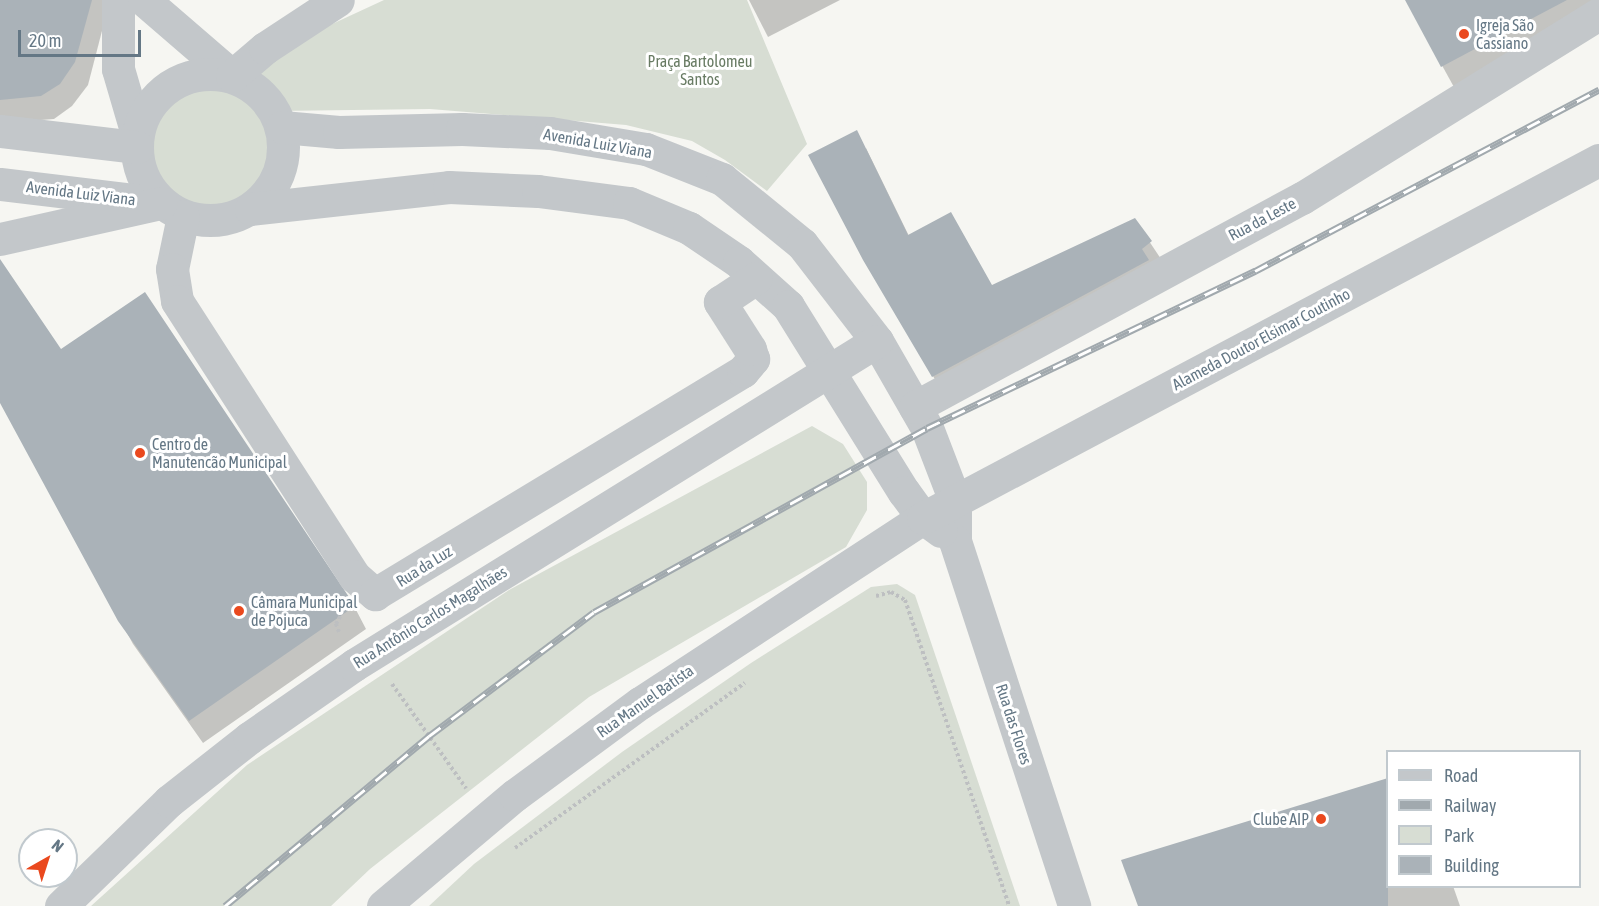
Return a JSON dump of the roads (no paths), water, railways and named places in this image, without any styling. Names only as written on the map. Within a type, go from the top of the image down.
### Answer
[{"type":"street","points":[[0,131],[137,140],[118,69],[118,0]]},
{"type":"street","points":[[144,0],[232,76],[265,48],[338,0]]},
{"type":"street","name":"Rua da Leste","points":[[915,407],[1302,198],[1599,14]]},
{"type":"street","name":"Avenida Luiz Viana","points":[[0,184],[172,209],[206,221],[229,219],[251,209],[268,194],[280,173],[285,150],[282,127],[271,106],[254,87],[232,76],[207,73],[182,78],[161,91],[151,104],[137,140],[137,159],[146,183],[172,209]]},
{"type":"street","name":"Avenida Luiz Viana","points":[[282,127],[339,132],[462,129],[550,133],[646,149],[722,179],[765,211],[802,244],[877,341],[915,407],[956,501]]},
{"type":"street","name":"Alameda Doutor Elsimar Coutinho","points":[[923,518],[1599,160]]},
{"type":"street","name":"Avenida Luiz Viana","points":[[251,209],[449,187],[538,191],[628,203],[689,228],[756,278],[788,306],[923,518]]},
{"type":"street","points":[[0,239],[172,209]]},
{"type":"street","name":"Rua da Luz","points":[[172,209],[172,269],[177,302],[354,576],[375,594],[743,371],[753,358],[750,349],[720,302],[756,278]]},
{"type":"street","name":"Rua Antônio Carlos Magalhães","points":[[61,906],[169,801],[249,738],[370,655],[829,368],[877,341]]},
{"type":"street","name":"Rua das Flores","points":[[956,501],[955,541],[1074,906]]},
{"type":"street","points":[[923,518],[955,541]]},
{"type":"street","name":"Rua Manuel Batista","points":[[383,906],[486,818],[640,703],[923,518]]},
{"type":"railway","points":[[225,906],[429,736],[594,612],[927,428],[1255,271],[1599,90]]},
{"type":"place","name":"Igreja São Cassiano","points":[[1464,34]]},
{"type":"place","name":"Centro de Manutencão Municipal","points":[[140,453]]},
{"type":"place","name":"Câmara Municipal de Pojuca","points":[[239,611]]},
{"type":"place","name":"Clube AIP","points":[[1321,819]]},
{"type":"park label","name":"Praça Bartolomeu Santos","points":[[700,70]]}]
